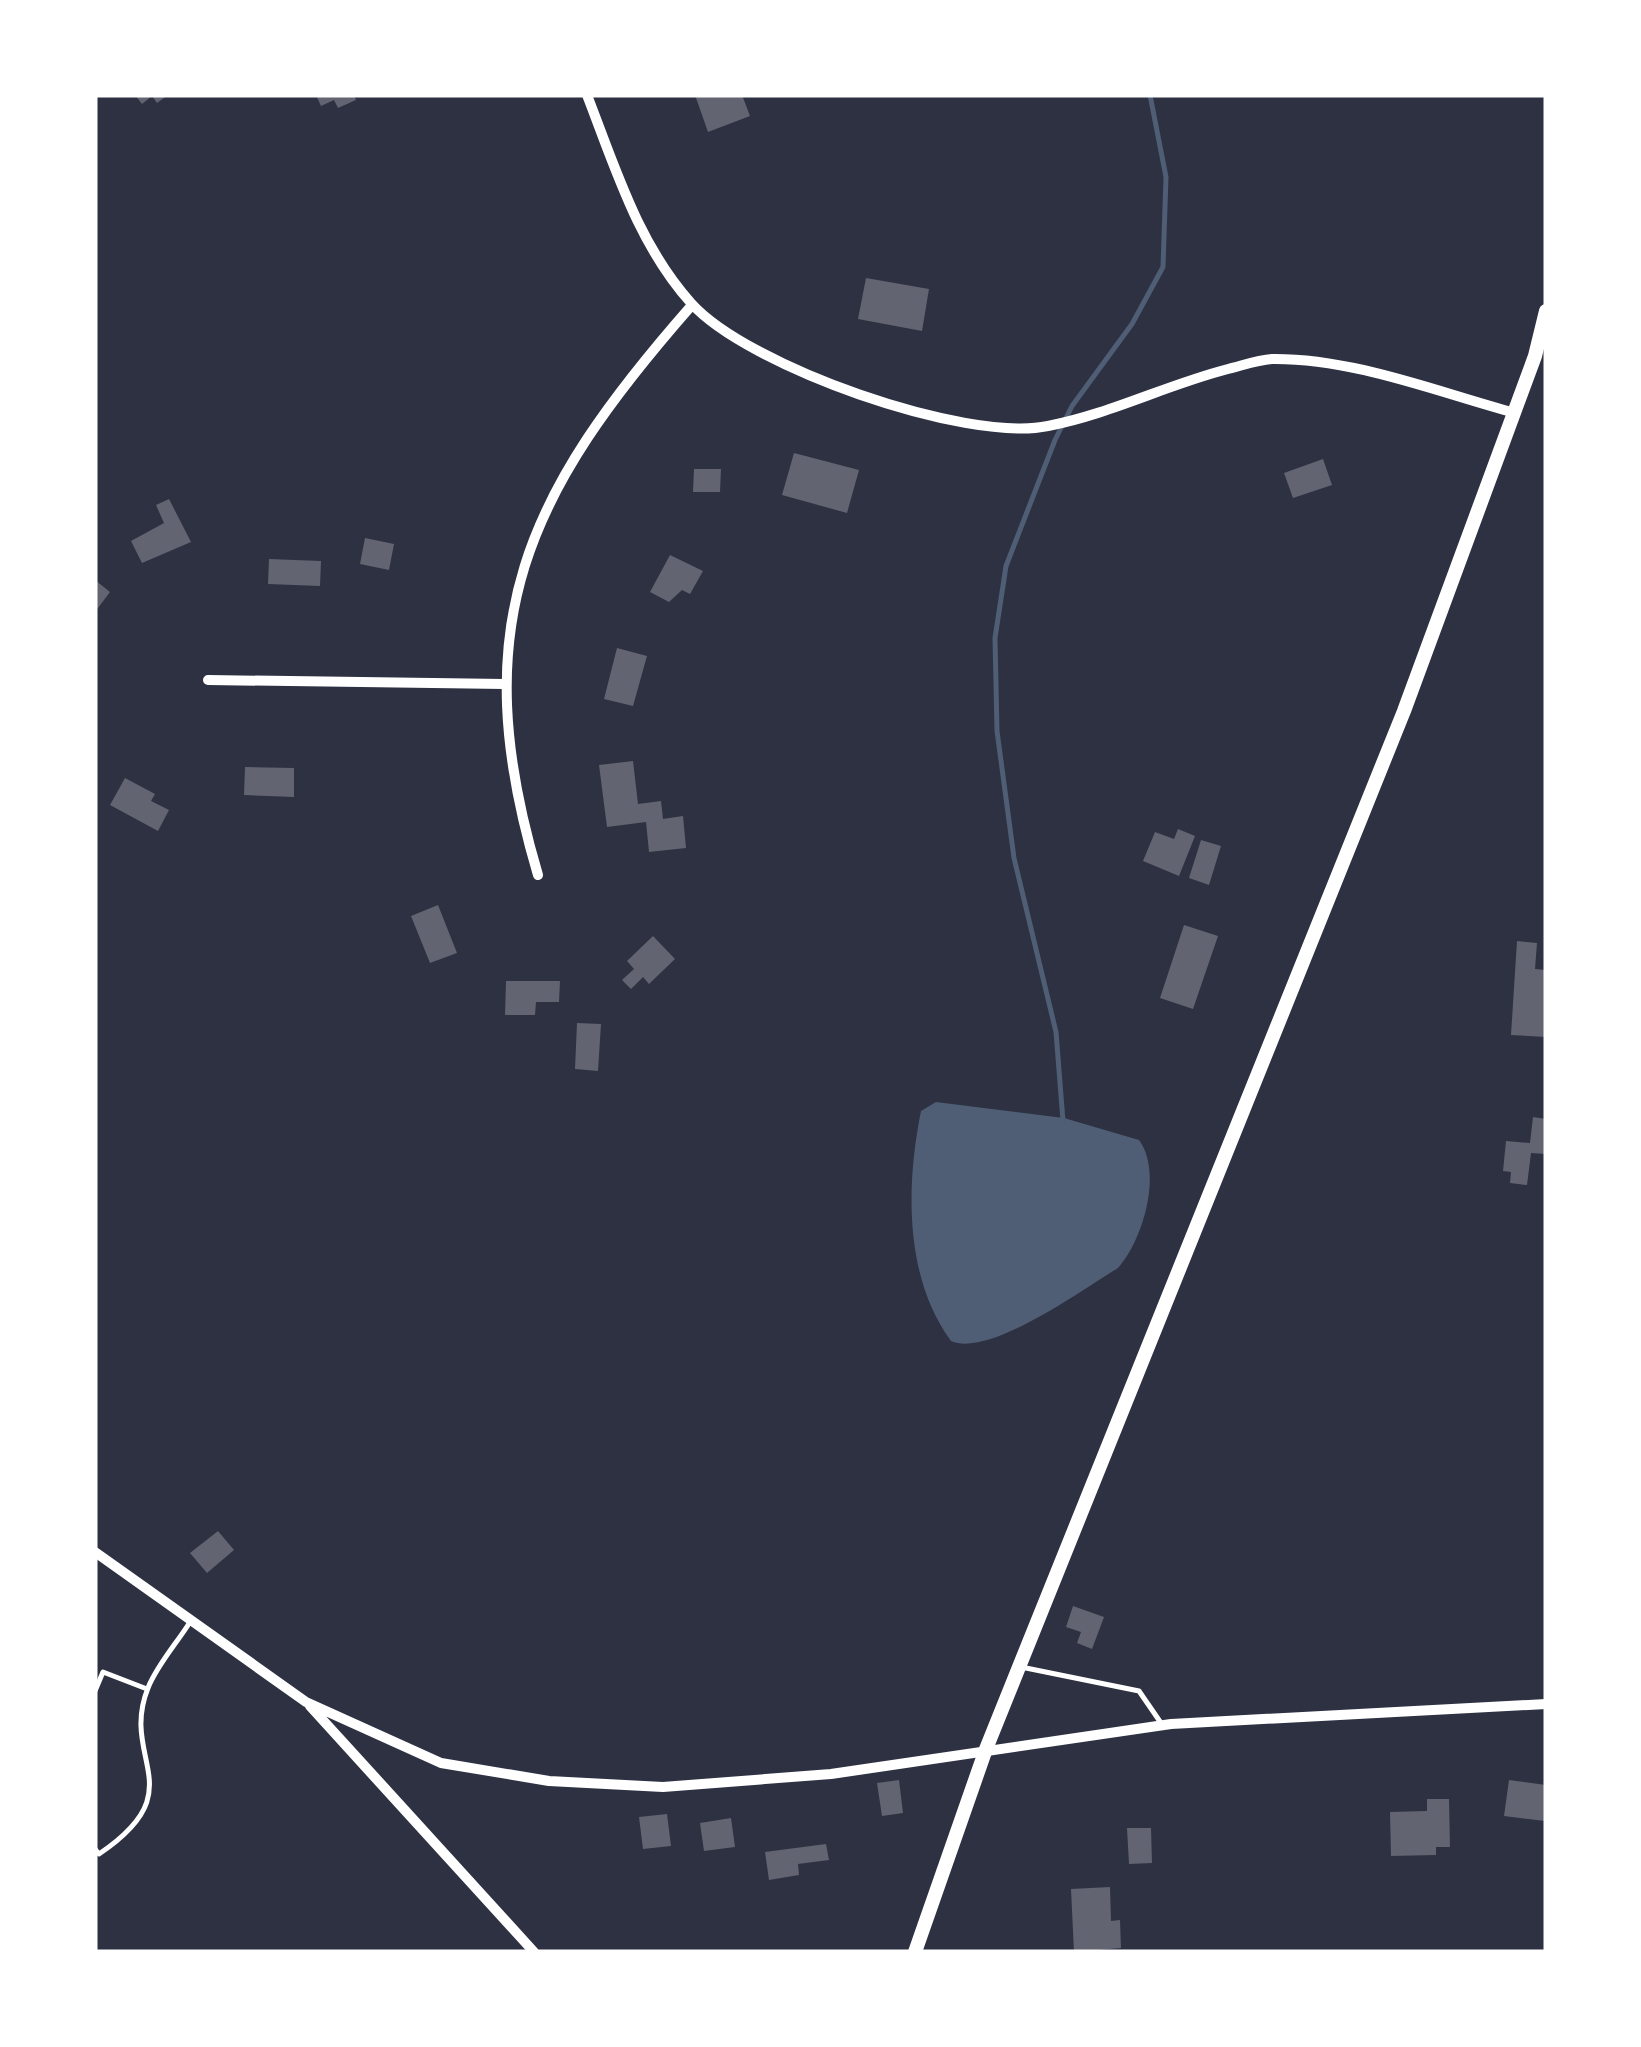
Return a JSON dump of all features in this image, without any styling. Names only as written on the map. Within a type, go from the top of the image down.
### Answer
[{"type":"street","points":[[587,95],[639,229],[692,305],[753,348],[840,386],[930,416],[980,427],[1042,427],[1099,414],[1190,379],[1270,359],[1344,367],[1515,413]]},
{"type":"street","points":[[538,875],[518,809],[504,684],[516,601],[551,497],[587,432],[692,305]]},
{"type":"street","points":[[915,1952],[986,1749],[1390,746],[1515,413],[1546,311]]},
{"type":"street","points":[[208,680],[504,684]]},
{"type":"street","points":[[95,1552],[306,1702],[441,1763],[549,1781],[663,1787],[831,1774],[1163,1725],[1546,1704]]},
{"type":"street","points":[[306,1702],[534,1952]]},
{"type":"lane","points":[[96,1854],[129,1834],[142,1816],[150,1790],[143,1720],[148,1689],[190,1622]]},
{"type":"lane","points":[[1019,1666],[1140,1692],[1163,1725]]},
{"type":"lane","points":[[95,1691],[102,1672],[148,1689]]},
{"type":"water","points":[[936,1102],[1064,1118],[1139,1140],[1149,1170],[1147,1206],[1135,1241],[1118,1268],[1011,1331],[968,1344],[951,1341],[924,1288],[913,1230],[913,1169],[921,1111]]},
{"type":"building","points":[[135,95],[168,95],[157,103],[152,96],[142,104]]},
{"type":"building","points":[[316,95],[354,95],[356,100],[338,108],[334,100],[321,106]]},
{"type":"building","points":[[695,95],[742,95],[750,116],[708,132]]},
{"type":"building","points":[[866,278],[929,289],[922,331],[858,319]]},
{"type":"building","points":[[794,453],[859,470],[847,513],[782,495]]},
{"type":"building","points":[[1323,459],[1332,485],[1293,498],[1284,473]]},
{"type":"building","points":[[694,469],[721,469],[720,492],[693,492]]},
{"type":"building","points":[[169,499],[191,542],[142,563],[131,541],[164,523],[156,505]]},
{"type":"building","points":[[365,538],[394,544],[389,570],[360,564]]},
{"type":"building","points":[[670,555],[703,571],[690,594],[682,590],[669,602],[650,592]]},
{"type":"building","points":[[269,559],[321,561],[320,586],[268,584]]},
{"type":"building","points":[[95,580],[110,592],[95,612]]},
{"type":"building","points":[[617,648],[647,656],[633,706],[604,699]]},
{"type":"building","points":[[633,761],[638,804],[661,801],[663,819],[683,816],[686,848],[649,852],[646,822],[607,827],[599,765]]},
{"type":"building","points":[[245,767],[294,768],[294,797],[244,795]]},
{"type":"building","points":[[125,778],[155,794],[151,801],[169,810],[158,831],[110,805]]},
{"type":"building","points":[[1178,829],[1195,836],[1179,876],[1143,861],[1155,832],[1174,839]]},
{"type":"building","points":[[1201,840],[1221,846],[1209,885],[1189,878]]},
{"type":"building","points":[[438,905],[457,953],[430,963],[411,916]]},
{"type":"building","points":[[1184,925],[1218,936],[1193,1009],[1160,998]]},
{"type":"building","points":[[653,936],[675,959],[649,984],[643,977],[631,989],[622,980],[634,969],[627,961]]},
{"type":"building","points":[[1517,941],[1537,943],[1535,969],[1546,970],[1546,1037],[1511,1035]]},
{"type":"building","points":[[506,981],[560,981],[559,1002],[536,1002],[535,1015],[505,1015]]},
{"type":"building","points":[[577,1023],[601,1024],[598,1071],[575,1069]]},
{"type":"building","points":[[1533,1117],[1546,1119],[1546,1154],[1531,1153],[1527,1185],[1510,1183],[1511,1172],[1503,1171],[1506,1141],[1530,1143]]},
{"type":"building","points":[[218,1531],[234,1550],[207,1573],[190,1553]]},
{"type":"building","points":[[1073,1606],[1104,1617],[1092,1649],[1077,1643],[1081,1632],[1066,1627]]},
{"type":"building","points":[[899,1780],[903,1813],[882,1816],[877,1783]]},
{"type":"building","points":[[1509,1780],[1546,1785],[1545,1821],[1504,1816]]},
{"type":"building","points":[[1427,1799],[1449,1799],[1450,1847],[1436,1847],[1436,1855],[1391,1856],[1390,1812],[1427,1811]]},
{"type":"building","points":[[667,1814],[671,1846],[643,1849],[639,1817]]},
{"type":"building","points":[[731,1818],[735,1847],[704,1851],[700,1823]]},
{"type":"building","points":[[1127,1828],[1151,1828],[1152,1863],[1129,1864]]},
{"type":"building","points":[[826,1844],[829,1860],[798,1864],[799,1875],[769,1880],[765,1852]]},
{"type":"building","points":[[1110,1887],[1111,1921],[1120,1920],[1121,1948],[1074,1952],[1071,1889]]},
{"type":"waterway","points":[[1063,1121],[1056,1032],[1014,858],[997,731],[995,638],[1006,566],[1055,440],[1072,406],[1132,324],[1163,267],[1166,177],[1150,95]]}]
